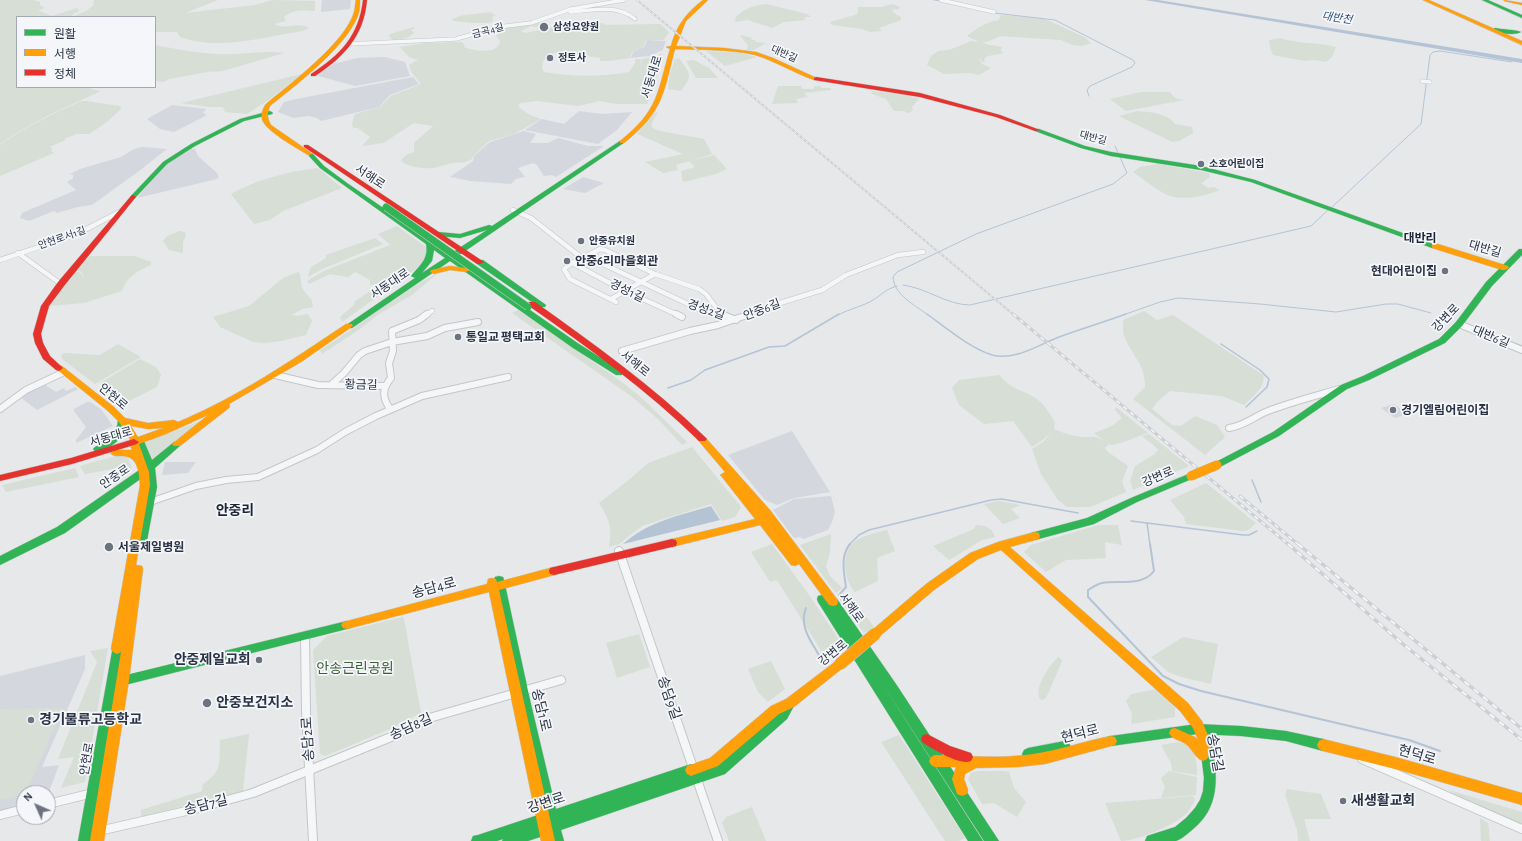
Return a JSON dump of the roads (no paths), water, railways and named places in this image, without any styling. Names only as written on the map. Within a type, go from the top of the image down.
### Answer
[{"type":"main road","points":[[308,75],[330,63],[349,44],[356,23],[359,7],[358,0]]},
{"type":"main road","points":[[267,114],[268,105],[273,100],[323,64],[355,24],[359,17],[362,0]]},
{"type":"main road","points":[[308,75],[356,23],[365,16],[365,0]]},
{"type":"main road","name":"서동대로","points":[[672,48],[673,32],[683,16],[700,0]]},
{"type":"main road","name":"서동대로","points":[[0,474],[136,441],[222,401],[252,384],[448,257],[489,227],[613,149],[644,123],[658,100],[672,48],[679,30],[687,17],[706,0]]},
{"type":"main road","points":[[1425,0],[1507,35],[1520,36]]},
{"type":"main road","points":[[1484,0],[1522,17]]},
{"type":"main road","points":[[1491,0],[1522,10]]},
{"type":"main road","points":[[1495,0],[1522,10]]},
{"type":"main road","points":[[1506,0],[1522,4]]},
{"type":"main road","points":[[308,75],[328,44],[341,29],[356,23]]},
{"type":"main road","points":[[1495,30],[1520,36]]},
{"type":"main road","points":[[672,48],[680,45],[688,48]]},
{"type":"main road","points":[[672,48],[679,50],[688,48]]},
{"type":"main road","name":"대반길","points":[[688,48],[746,52],[763,56],[801,74],[821,80],[938,99],[965,108],[998,116],[1089,149],[1111,154],[1201,168],[1231,175],[1253,181],[1457,254],[1473,258]]},
{"type":"main road","name":"서해로","points":[[267,114],[273,124],[650,392],[707,445],[764,509],[854,633],[992,841]]},
{"type":"main road","name":"서해로","points":[[267,114],[266,122],[269,126],[388,206]]},
{"type":"main road","name":"안현로","points":[[97,841],[106,790],[139,562],[152,487],[136,441],[122,420],[111,409],[46,357],[39,343],[38,334],[46,306],[61,284],[156,172],[177,155],[242,120],[267,114]]},
{"type":"main road","points":[[306,146],[324,156],[567,321],[599,346],[619,369]]},
{"type":"main road","points":[[311,155],[322,167],[345,184],[576,346],[619,369]]},
{"type":"main road","name":"서동대로","points":[[460,249],[484,236],[516,211]]},
{"type":"main road","points":[[437,233],[449,236],[460,236],[489,227]]},
{"type":"main road","points":[[478,261],[474,249],[484,236]]},
{"type":"main road","points":[[413,280],[430,259],[432,253],[429,243]]},
{"type":"main road","name":"강변로","points":[[478,841],[694,770],[714,762],[775,710],[790,703],[840,664],[946,574],[974,556],[1002,545],[1090,521],[1134,500],[1217,465],[1259,444],[1344,387],[1366,378],[1442,341],[1460,324],[1496,277],[1522,251]]},
{"type":"main road","points":[[1473,258],[1508,265]]},
{"type":"main road","points":[[1473,258],[1488,265],[1493,270],[1496,277]]},
{"type":"main road","points":[[413,280],[442,270],[454,268],[467,270]]},
{"type":"main road","name":"서동대로","points":[[0,478],[79,459],[190,422],[234,400],[275,375],[413,280]]},
{"type":"main road","name":"서해로","points":[[619,369],[693,440],[729,478],[816,590],[976,841]]},
{"type":"main road","name":"안중로","points":[[0,561],[61,530],[147,469],[234,400]]},
{"type":"main road","points":[[90,452],[109,444],[119,437],[122,431],[122,420],[137,427],[145,428],[179,422]]},
{"type":"main road","name":"안현로","points":[[85,841],[145,489],[147,469],[140,460],[136,441]]},
{"type":"main road","points":[[79,459],[126,452],[132,454],[140,460]]},
{"type":"main road","name":"송담4로","points":[[112,680],[496,583],[762,519]]},
{"type":"main road","points":[[1002,545],[1182,705],[1197,726],[1210,763],[1210,792],[1200,815],[1193,823],[1164,841]]},
{"type":"main road","name":"송담4로","points":[[123,677],[305,636],[496,583]]},
{"type":"main road","name":"송담1로","points":[[496,583],[547,818],[550,828],[557,841]]},
{"type":"main road","points":[[293,635],[305,636]]},
{"type":"main road","name":"강변로","points":[[510,841],[721,770],[783,715],[790,703]]},
{"type":"main road","name":"현덕로","points":[[924,759],[937,758],[1023,761],[1046,758],[1094,744],[1172,732],[1197,726]]},
{"type":"main road","name":"현덕로","points":[[971,759],[1036,753],[1086,743],[1197,726],[1286,736],[1341,749],[1522,799]]},
{"type":"main road","name":"송담길","points":[[1152,841],[1178,830],[1192,820],[1198,811],[1206,788],[1203,755],[1197,726]]},
{"type":"main road","points":[[1172,732],[1189,738],[1199,748],[1203,755]]},
{"type":"main road","points":[[922,734],[930,742],[946,750],[971,759],[962,768],[958,775],[959,783],[967,805]]},
{"type":"main road","name":"송담1로","points":[[548,841],[550,828]]},
{"type":"street","name":"금곡4길","points":[[349,44],[456,39],[498,27],[531,23],[592,4],[624,0]]},
{"type":"street","points":[[941,0],[994,12]]},
{"type":"street","points":[[563,12],[619,10],[628,13],[635,19]]},
{"type":"street","points":[[1423,81],[1429,82]]},
{"type":"street","points":[[516,211],[531,218],[584,257],[572,263]]},
{"type":"street","name":"안현로서1길","points":[[0,260],[77,234],[121,212]]},
{"type":"street","name":"경성2길","points":[[584,257],[600,249],[655,274],[699,289],[706,294],[721,314],[736,320]]},
{"type":"street","name":"안중6길","points":[[622,352],[690,331],[736,320],[754,314],[764,308],[822,290],[846,275],[898,255],[923,252]]},
{"type":"street","points":[[18,253],[61,284]]},
{"type":"street","name":"경성2길","points":[[584,257],[705,312],[736,320]]},
{"type":"street","name":"경성1길","points":[[625,291],[613,301],[570,279],[564,269],[572,263],[625,291],[682,317]]},
{"type":"street","points":[[625,291],[655,274]]},
{"type":"street","points":[[392,342],[392,331],[394,329],[419,320],[432,311]]},
{"type":"street","points":[[331,385],[344,373],[359,355],[392,342],[416,339],[445,328],[478,322]]},
{"type":"street","name":"대반6길","points":[[1460,324],[1485,336],[1499,340],[1522,350]]},
{"type":"street","name":"황금길","points":[[275,375],[318,385],[385,386],[390,378],[389,363],[393,351],[392,342]]},
{"type":"street","points":[[1,409],[26,390],[64,372]]},
{"type":"street","points":[[150,502],[196,486],[226,480],[258,477],[317,450],[345,432],[390,409],[422,396],[508,377]]},
{"type":"street","points":[[385,386],[384,401],[390,409]]},
{"type":"street","points":[[1229,428],[1240,427],[1263,412],[1277,407],[1344,387]]},
{"type":"street","name":"송담9길","points":[[620,553],[718,841]]},
{"type":"street","name":"송담2로","points":[[305,636],[309,768],[314,841]]},
{"type":"street","points":[[519,692],[561,680]]},
{"type":"street","name":"송담8길","points":[[309,768],[367,746],[426,719],[519,692]]},
{"type":"street","points":[[1341,749],[1522,828]]},
{"type":"street","name":"송담7길","points":[[99,831],[204,807],[254,793],[309,768]]},
{"type":"street","points":[[56,802],[106,790]]},
{"type":"street","points":[[0,815],[16,811]]},
{"type":"water","points":[[711,506],[720,520],[623,544],[643,530],[664,520]]},
{"type":"waterway","points":[[934,0],[941,1]]},
{"type":"waterway","name":"대반천","points":[[1148,0],[1522,61]]},
{"type":"waterway","points":[[994,13],[1055,20],[1133,60],[1135,63],[1132,67],[1090,86],[1087,90],[1089,96]]},
{"type":"waterway","points":[[1331,208],[1421,124],[1430,55],[1433,52],[1440,51],[1512,62]]},
{"type":"waterway","points":[[1115,146],[1118,153]]},
{"type":"waterway","points":[[896,287],[893,277],[897,272],[976,234],[1113,184],[1127,173],[1120,157]]},
{"type":"waterway","points":[[903,285],[920,289],[953,302],[970,305],[1311,226],[1328,210]]},
{"type":"waterway","points":[[838,315],[861,306],[896,287]]},
{"type":"waterway","points":[[896,287],[906,299],[928,315]]},
{"type":"waterway","points":[[1123,315],[1160,302],[1178,298],[1260,304],[1336,312],[1386,304],[1398,304],[1431,313]]},
{"type":"waterway","points":[[668,388],[691,380],[705,370],[769,347],[785,346],[839,314]]},
{"type":"waterway","points":[[927,314],[958,337],[975,347],[992,355],[1001,356],[1018,354],[1059,337],[1126,314]]},
{"type":"waterway","points":[[1490,334],[1522,346]]},
{"type":"waterway","points":[[1221,344],[1260,370],[1269,379],[1267,387],[1246,407]]},
{"type":"waterway","points":[[1252,480],[1261,502]]},
{"type":"waterway","points":[[850,544],[859,535],[869,530],[991,500],[1002,499],[1078,513]]},
{"type":"waterway","points":[[1131,521],[1147,523]]},
{"type":"waterway","points":[[1147,523],[1243,535],[1249,535],[1257,531]]},
{"type":"waterway","points":[[1147,523],[1150,545]]},
{"type":"waterway","points":[[839,595],[846,587],[844,559],[850,544]]},
{"type":"waterway","points":[[1150,544],[1154,571],[1149,576],[1137,581],[1100,583],[1088,590],[1088,597],[1163,676],[1179,684],[1201,691],[1409,740],[1440,751]]},
{"type":"waterway","points":[[806,608],[804,615],[805,629],[822,660]]},
{"type":"railway","points":[[637,0],[1014,315]]},
{"type":"railway","points":[[1013,314],[1289,545]]},
{"type":"railway","points":[[1240,496],[1299,545]]},
{"type":"railway","points":[[1288,544],[1404,645],[1522,740]]},
{"type":"railway","points":[[1298,544],[1522,729]]},
{"type":"place","name":"삼성요양원","points":[[544,27]]},
{"type":"place","name":"정토사","points":[[550,58]]},
{"type":"place","name":"소호어린이집","points":[[1201,164]]},
{"type":"place","name":"안중유치원","points":[[581,241]]},
{"type":"place","name":"안중6리마을회관","points":[[567,261]]},
{"type":"place","name":"현대어린이집","points":[[1445,271]]},
{"type":"place","name":"통일교 평택교회","points":[[458,337]]},
{"type":"place","name":"경기엘림어린이집","points":[[1393,410]]},
{"type":"place","name":"서울제일병원","points":[[109,547]]},
{"type":"place","name":"안중제일교회","points":[[259,660]]},
{"type":"place","name":"안중보건지소","points":[[207,703]]},
{"type":"place","name":"경기물류고등학교","points":[[31,720]]},
{"type":"place","name":"새생활교회","points":[[1343,801]]},
{"type":"district","name":"대반리","points":[[1420,238]]},
{"type":"district","name":"안중리","points":[[235,511]]},
{"type":"park label","name":"안송근린공원","points":[[355,669]]}]
